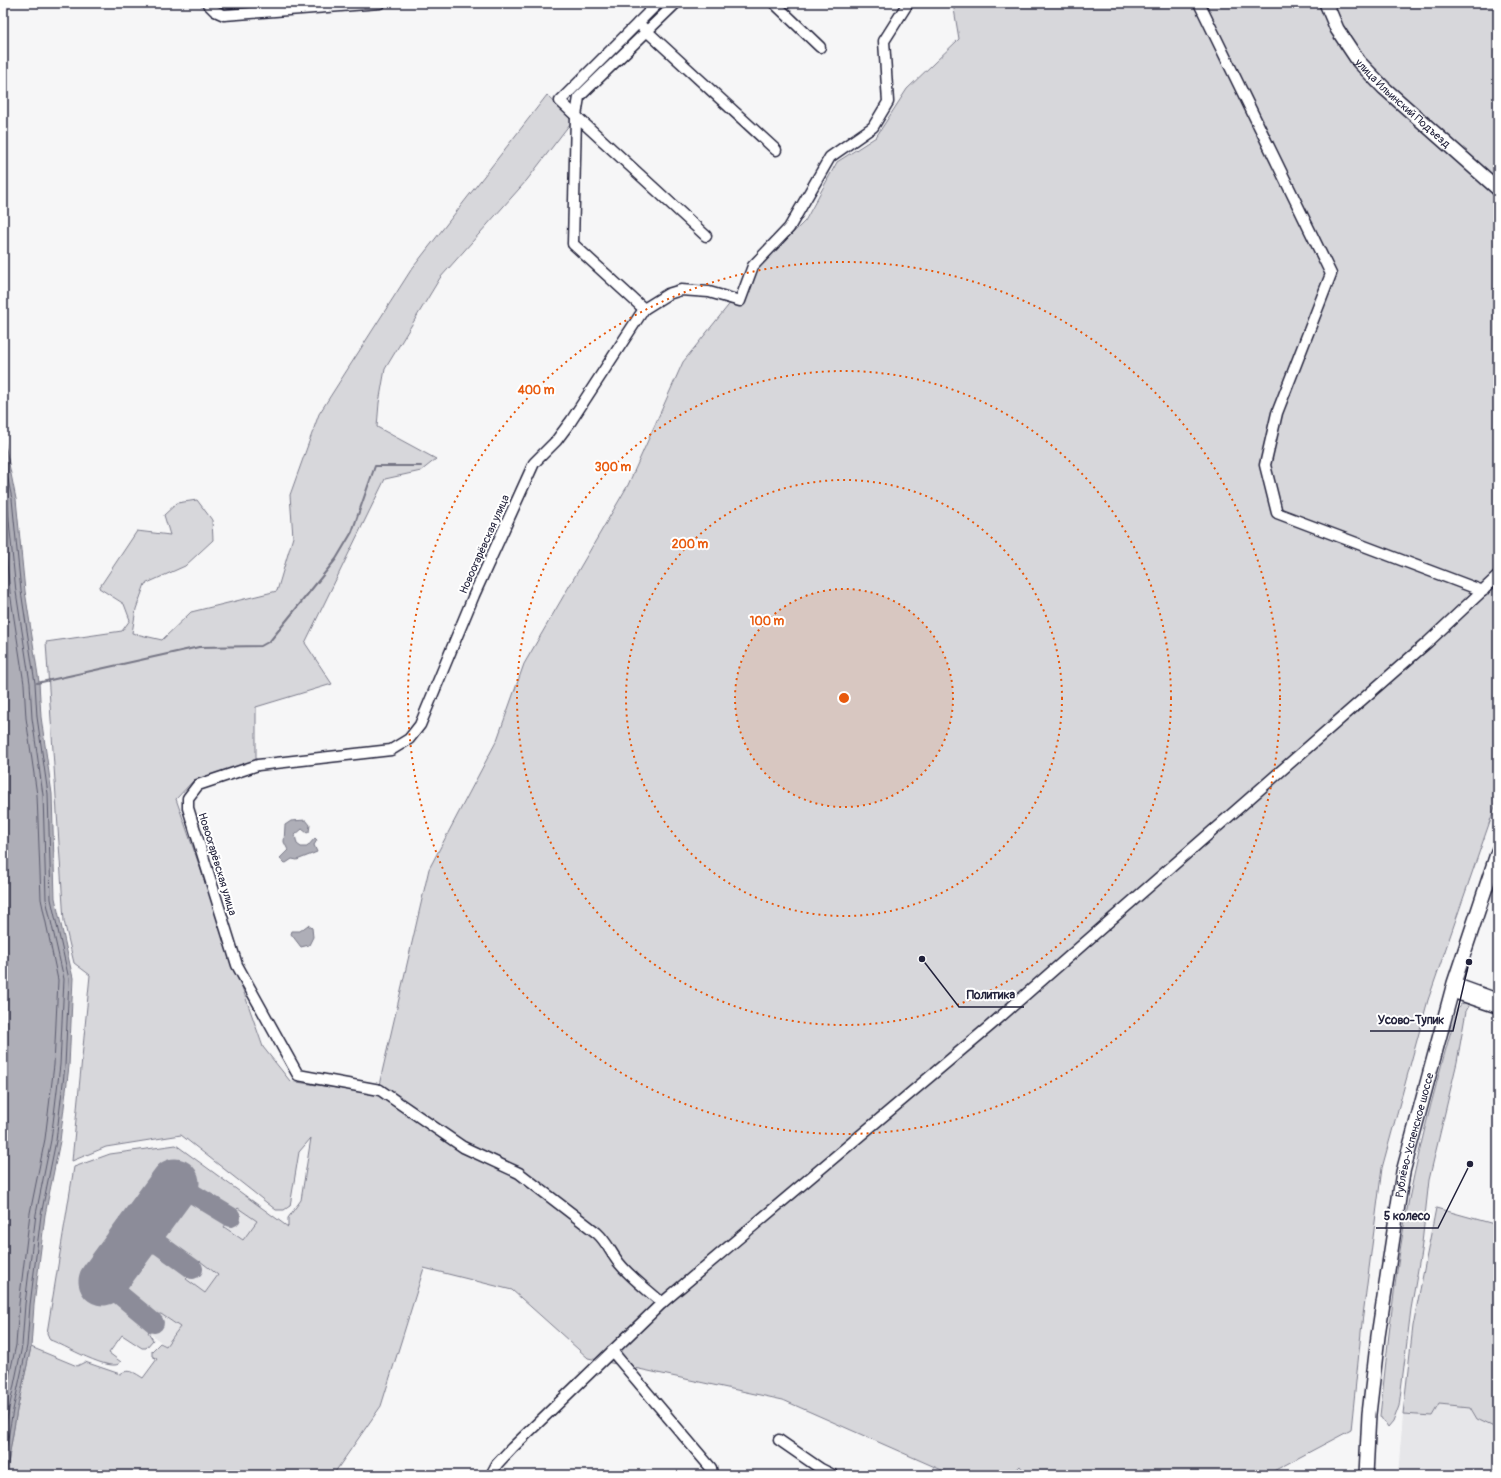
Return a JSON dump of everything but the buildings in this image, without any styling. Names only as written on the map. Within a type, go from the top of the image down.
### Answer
[{"type":"main road","name":"улица Ильинский Подъезд","points":[[1326,3],[1337,29],[1359,62],[1384,88],[1498,189]]},
{"type":"main road","name":"Рублёво-Успенское шоссе","points":[[1366,1475],[1369,1414],[1378,1336],[1403,1172],[1453,987],[1498,851]]},
{"type":"street","points":[[207,3],[215,11],[224,15],[380,3]]},
{"type":"street","points":[[658,3],[560,101],[706,236]]},
{"type":"street","points":[[644,309],[573,244],[576,116],[579,97],[676,3]]},
{"type":"street","points":[[774,3],[820,46]]},
{"type":"street","name":"Новоогарёвская улица","points":[[662,1303],[628,1273],[607,1243],[597,1233],[519,1173],[463,1147],[380,1090],[298,1076],[237,966],[188,808],[188,798],[198,785],[258,765],[391,750],[409,739],[420,725],[474,595],[534,463],[556,441],[571,421],[644,309],[668,294],[681,290],[709,292],[740,301],[753,266],[789,228],[830,156],[872,127],[888,102],[884,41],[908,3]]},
{"type":"street","points":[[1199,3],[1331,274],[1277,413],[1265,464],[1277,513],[1483,591]]},
{"type":"street","points":[[638,23],[648,30],[776,150]]},
{"type":"street","points":[[491,1475],[498,1464],[512,1448],[662,1303],[992,1025],[1428,642],[1498,576]]},
{"type":"street","points":[[1453,987],[1498,998]]},
{"type":"street","points":[[1453,987],[1498,1008]]},
{"type":"street","points":[[612,1351],[711,1468],[712,1475]]},
{"type":"street","points":[[779,1440],[832,1475]]},
{"type":"shaded area","points":[[953,3],[1498,3],[1498,798],[1428,1000],[1382,1168],[1362,1323],[1351,1430],[1266,1475],[1027,1475],[1020,1466],[1011,1475],[953,1475],[783,1400],[588,1358],[512,1290],[424,1268],[381,1406],[333,1475],[6,1475],[17,1410],[31,1347],[77,1366],[85,1362],[120,1374],[129,1371],[143,1378],[157,1359],[152,1356],[152,1351],[160,1343],[166,1346],[180,1327],[161,1314],[152,1315],[127,1293],[126,1279],[145,1254],[157,1250],[185,1270],[188,1277],[186,1279],[205,1293],[218,1275],[200,1261],[198,1263],[190,1262],[163,1240],[162,1230],[182,1204],[194,1201],[222,1217],[226,1224],[224,1227],[243,1240],[257,1221],[238,1208],[236,1210],[228,1209],[164,1168],[86,1274],[146,1323],[148,1332],[153,1340],[146,1348],[142,1348],[122,1335],[109,1353],[121,1362],[116,1365],[98,1362],[50,1340],[47,1333],[74,1167],[110,1154],[176,1145],[288,1227],[288,1218],[301,1200],[311,1138],[299,1152],[290,1206],[284,1210],[276,1210],[181,1135],[106,1147],[72,1161],[90,975],[74,963],[64,921],[46,642],[122,631],[130,620],[124,604],[99,588],[137,531],[170,535],[164,515],[177,503],[197,500],[212,520],[213,540],[185,566],[145,584],[136,609],[132,633],[162,640],[191,612],[277,591],[293,537],[290,495],[319,414],[411,270],[547,95],[573,120],[527,180],[440,278],[385,369],[379,403],[377,427],[436,459],[421,471],[385,479],[305,643],[332,684],[256,707],[256,763],[194,780],[176,799],[263,1047],[290,1081],[377,1094],[429,869],[497,740],[524,664],[628,485],[683,362],[760,266],[805,221],[837,162],[876,137],[907,89],[959,39]]},
{"type":"shaded area","points":[[1465,1002],[1469,1006],[1466,1011],[1457,1062],[1429,1180],[1421,1252],[1411,1309],[1399,1406],[1393,1422],[1388,1428],[1380,1416],[1392,1307],[1404,1226],[1419,1151],[1437,1080],[1457,1010],[1460,1005]]},
{"type":"shaded area","points":[[238,1208],[257,1221],[244,1240],[224,1226]]},
{"type":"shaded area","points":[[1436,1208],[1494,1224],[1498,1209],[1498,1429],[1477,1419],[1470,1407],[1439,1404],[1432,1416],[1403,1414],[1413,1326]]},
{"type":"shaded area","points":[[200,1261],[218,1275],[205,1293],[186,1279]]},
{"type":"shaded area","points":[[161,1314],[180,1327],[166,1346],[148,1332]]},
{"type":"shaded area","points":[[1439,1404],[1470,1407],[1477,1419],[1498,1429],[1498,1475],[1398,1475],[1403,1414],[1432,1416]]},
{"type":"water","points":[[3,434],[16,499],[25,591],[39,682],[41,717],[52,794],[55,898],[73,978],[69,1066],[60,1141],[45,1215],[34,1305],[31,1347],[17,1410],[6,1475],[3,1475]]},
{"type":"water","points":[[306,820],[310,825],[309,832],[307,833],[302,829],[295,835],[297,844],[301,847],[307,847],[315,838],[317,840],[314,845],[317,852],[297,860],[292,859],[286,863],[283,862],[280,858],[288,850],[284,842],[285,825],[291,821]]},
{"type":"water","points":[[308,925],[312,928],[313,937],[309,945],[301,947],[291,934],[292,931],[300,931]]},
{"type":"waterway","points":[[37,683],[199,647],[261,646],[270,641],[336,559],[352,532],[375,466],[421,466]]},
{"type":"taxiway","points":[[175,1183],[231,1217]]},
{"type":"taxiway","points":[[140,1231],[193,1269]]},
{"type":"taxiway","points":[[103,1281],[154,1323]]},
{"type":"runway","points":[[103,1281],[175,1183]]},
{"type":"place","name":"Политика","points":[[922,959]]},
{"type":"place","name":"Усово-Тупик","points":[[1469,962]]},
{"type":"place","name":"5 колесо","points":[[1470,1164]]}]
